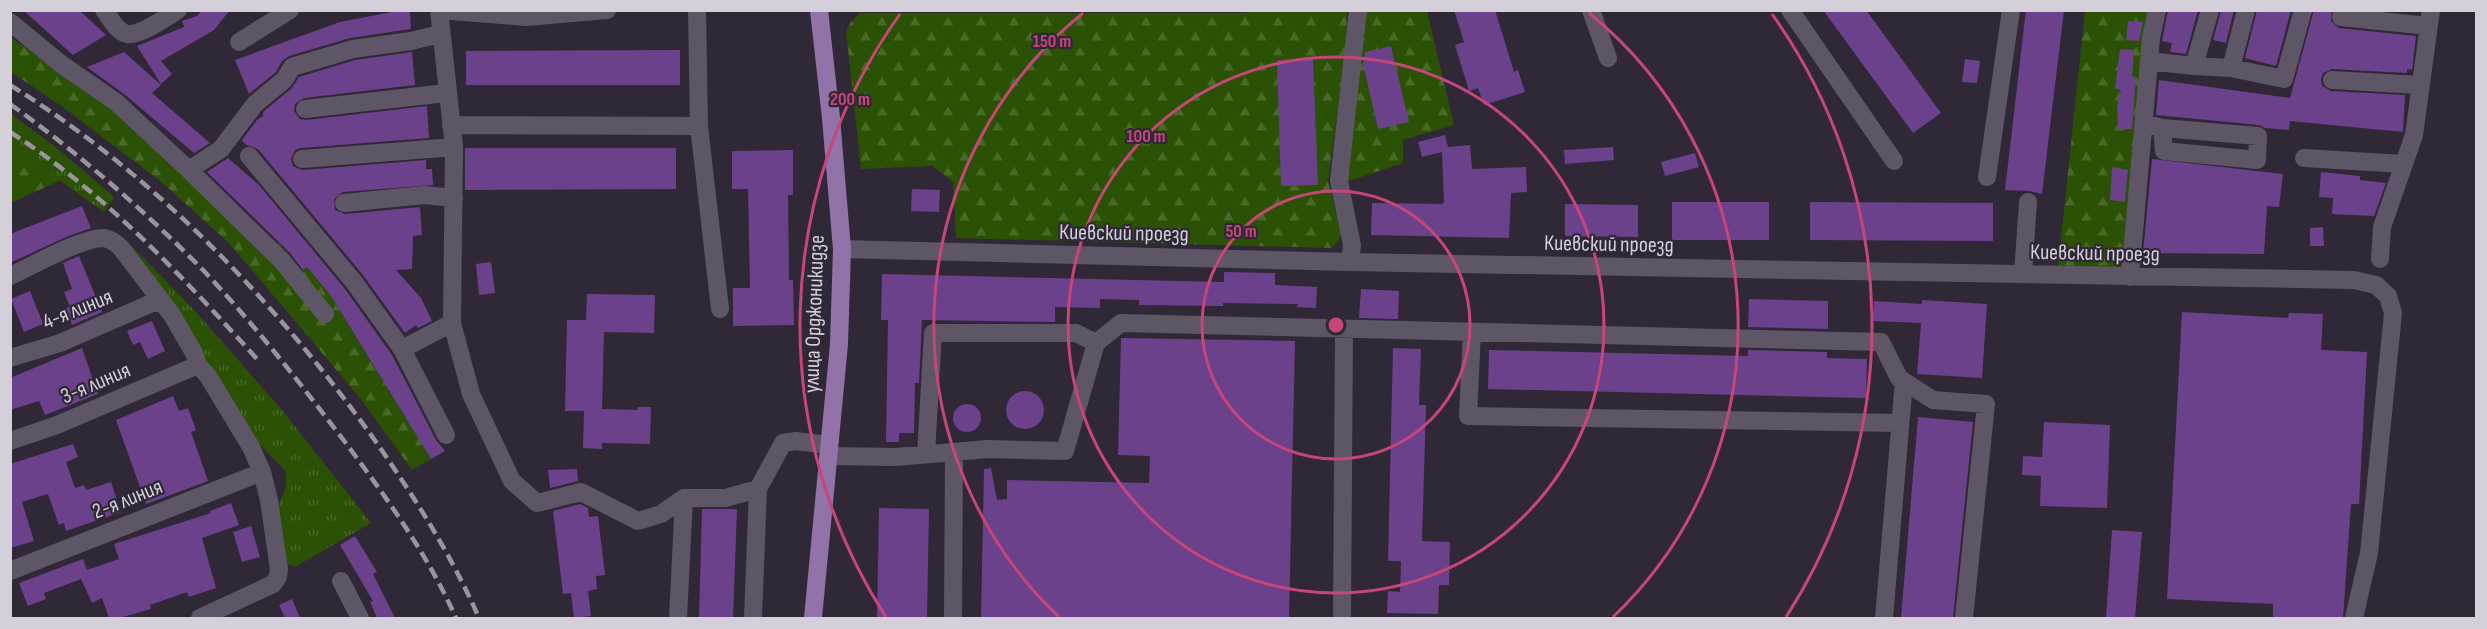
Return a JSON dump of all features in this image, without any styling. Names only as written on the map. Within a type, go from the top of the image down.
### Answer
[{"type":"main road","name":"улица Орджоникидзе","points":[[813,618],[839,344],[842,249],[819,10]]},
{"type":"street","points":[[104,10],[120,31],[127,34],[144,30],[178,10]]},
{"type":"street","points":[[239,42],[290,10]]},
{"type":"street","points":[[607,10],[525,14],[439,10],[446,93],[454,147],[452,323],[471,394],[512,482],[537,503],[581,492],[638,521],[661,514],[684,498],[725,498],[758,489]]},
{"type":"street","points":[[697,10],[699,126],[720,309]]},
{"type":"street","points":[[1350,262],[1352,245],[1339,181],[1358,10]]},
{"type":"street","points":[[1591,10],[1608,58]]},
{"type":"street","points":[[1790,10],[1894,161]]},
{"type":"street","points":[[1987,177],[2011,10]]},
{"type":"street","points":[[2130,277],[2149,61],[2157,10]]},
{"type":"street","points":[[2194,66],[2210,10]]},
{"type":"street","points":[[2231,68],[2246,10]]},
{"type":"street","points":[[2149,61],[2231,68],[2284,79],[2303,10]]},
{"type":"street","points":[[2341,17],[2430,18],[2414,135],[2382,227],[2378,270],[2393,313],[2369,553],[2354,618]]},
{"type":"street","points":[[10,22],[61,64],[116,102],[282,261],[325,314]]},
{"type":"street","points":[[189,170],[221,148],[255,104],[285,79],[292,67],[353,50],[440,34]]},
{"type":"street","points":[[2332,80],[2420,85]]},
{"type":"street","points":[[304,109],[446,93]]},
{"type":"street","points":[[2144,123],[2162,128],[2258,136],[2257,160],[2164,151],[2162,128]]},
{"type":"street","points":[[451,125],[699,126]]},
{"type":"street","points":[[302,159],[454,147]]},
{"type":"street","points":[[249,156],[354,282],[402,349],[446,435]]},
{"type":"street","points":[[2304,158],[2403,164]]},
{"type":"street","points":[[344,203],[424,195],[454,198]]},
{"type":"street","points":[[2024,274],[2028,202]]},
{"type":"street","points":[[10,276],[80,243],[103,238],[112,240],[121,248],[172,315],[194,353],[198,365],[208,376],[251,447],[262,472],[269,500],[279,568],[278,577],[273,584],[200,618]]},
{"type":"street","name":"Киевский проезд","points":[[842,249],[1350,262],[2130,277],[2354,280],[2378,270]]},
{"type":"street","name":"4-я линия","points":[[10,358],[60,342],[152,303],[161,303]]},
{"type":"street","points":[[402,349],[452,323]]},
{"type":"street","points":[[753,618],[758,489],[783,443],[796,441],[829,451],[896,457],[987,449],[1065,451],[1096,342],[1121,323],[1881,342],[1899,378],[1933,400],[1986,404],[1964,618]]},
{"type":"street","points":[[1342,618],[1344,329]]},
{"type":"street","points":[[1472,332],[1468,416],[1900,423]]},
{"type":"street","points":[[926,454],[933,333],[1076,333],[1096,342]]},
{"type":"street","name":"3-я линия","points":[[10,441],[57,425],[198,365]]},
{"type":"street","points":[[1884,618],[1904,381]]},
{"type":"street","points":[[953,618],[954,452]]},
{"type":"street","name":"2-я линия","points":[[10,571],[262,472]]},
{"type":"street","points":[[678,618],[684,498]]},
{"type":"street","points":[[341,581],[360,618]]},
{"type":"green space","points":[[1253,10],[1347,12],[1346,47],[1328,181],[1341,233],[1338,242],[1331,248],[956,238],[953,182],[933,166],[861,169],[846,31],[860,13],[1246,13]]},
{"type":"green space","points":[[1366,11],[1427,11],[1454,125],[1403,140],[1403,163],[1346,182]]},
{"type":"green space","points":[[2085,11],[2150,11],[2125,260],[2121,267],[2058,267]]},
{"type":"green space","points":[[10,37],[125,114],[272,248],[279,243],[302,271],[307,267],[331,296],[431,459],[412,470],[360,398],[229,243],[159,180],[60,105],[11,72]]},
{"type":"green space","points":[[10,113],[57,148],[114,197],[104,212],[11,146]]},
{"type":"green space","points":[[11,146],[61,180],[11,203]]},
{"type":"green space","points":[[126,240],[196,312],[282,410],[371,523],[295,567],[282,562],[275,513],[286,487],[286,472],[251,435],[122,244]]},
{"type":"building","points":[[23,10],[79,10],[106,35],[73,55]]},
{"type":"building","points":[[202,10],[230,10],[214,30],[161,61],[172,74],[161,84],[137,46],[184,27],[182,21],[197,16]]},
{"type":"building","points":[[410,10],[411,29],[350,38],[289,56],[282,61],[276,72],[249,94],[235,60],[340,22]]},
{"type":"building","points":[[1454,10],[1495,10],[1514,72],[1518,70],[1525,92],[1484,105],[1478,88],[1469,91],[1455,45],[1464,42]]},
{"type":"building","points":[[1823,10],[1866,10],[1941,113],[1913,133]]},
{"type":"building","points":[[2026,10],[2064,10],[2042,194],[2005,190]]},
{"type":"building","points":[[2168,10],[2198,10],[2186,54],[2170,52],[2172,43],[2162,41]]},
{"type":"building","points":[[2221,10],[2234,10],[2226,43],[2213,40]]},
{"type":"building","points":[[2257,10],[2291,10],[2276,66],[2245,58]]},
{"type":"building","points":[[2314,10],[2332,10],[2331,21],[2339,28],[2416,36],[2412,70],[2407,69],[2407,73],[2332,69],[2323,73],[2321,79],[2322,86],[2331,91],[2405,95],[2403,132],[2290,121],[2289,130],[2156,115],[2159,80],[2290,98]]},
{"type":"building","points":[[2128,21],[2143,22],[2139,41],[2126,40]]},
{"type":"building","points":[[1391,46],[1409,122],[1378,129],[1363,64],[1365,52]]},
{"type":"building","points":[[2120,49],[2134,50],[2132,76],[2136,77],[2132,129],[2118,129],[2117,104],[2121,90],[2115,89]]},
{"type":"building","points":[[680,50],[680,85],[466,85],[466,51]]},
{"type":"building","points":[[124,52],[161,85],[152,93],[210,143],[194,153],[124,94],[87,67]]},
{"type":"building","points":[[412,52],[415,85],[304,98],[295,104],[294,111],[300,119],[306,120],[427,106],[429,138],[301,148],[295,150],[291,159],[293,166],[302,170],[426,160],[426,169],[432,169],[433,185],[343,192],[334,199],[335,210],[345,214],[420,207],[422,235],[413,236],[412,269],[396,270],[421,298],[432,321],[418,328],[416,325],[405,333],[363,275],[258,149],[246,145],[242,140],[257,120],[263,116],[263,112],[292,88],[299,77],[355,60]]},
{"type":"building","points":[[1313,59],[1318,185],[1281,186],[1277,60]]},
{"type":"building","points":[[1965,59],[1980,61],[1977,83],[1962,82]]},
{"type":"building","points":[[1445,135],[1448,147],[1470,145],[1472,169],[1526,167],[1527,192],[1511,193],[1509,238],[1371,235],[1372,203],[1442,204],[1444,202],[1442,152],[1422,157],[1418,142]]},
{"type":"building","points":[[1613,147],[1614,160],[1565,164],[1564,150]]},
{"type":"building","points":[[465,148],[676,148],[676,189],[465,190]]},
{"type":"building","points":[[793,150],[793,195],[788,195],[789,280],[793,280],[794,325],[733,326],[733,288],[750,288],[748,189],[732,189],[732,151]]},
{"type":"building","points":[[1695,153],[1699,167],[1665,176],[1661,162]]},
{"type":"building","points":[[228,158],[259,185],[345,289],[392,355],[436,440],[445,451],[431,459],[331,296],[307,267],[303,270],[290,253],[207,172]]},
{"type":"building","points":[[2152,159],[2283,174],[2279,207],[2267,206],[2264,254],[2143,253]]},
{"type":"building","points":[[2112,167],[2128,170],[2125,202],[2110,200]]},
{"type":"building","points":[[2321,172],[2360,176],[2360,180],[2386,183],[2374,216],[2332,214],[2333,198],[2319,197]]},
{"type":"building","points":[[912,189],[940,190],[939,212],[911,211]]},
{"type":"building","points":[[1672,202],[1769,202],[1769,240],[1672,240]]},
{"type":"building","points":[[1810,202],[1993,203],[1993,241],[1810,240]]},
{"type":"building","points":[[1565,204],[1638,205],[1638,237],[1565,236]]},
{"type":"building","points":[[82,206],[91,228],[10,263],[10,234]]},
{"type":"building","points":[[2323,227],[2324,246],[2310,246],[2310,228]]},
{"type":"building","points":[[79,256],[102,312],[72,325],[66,308],[70,307],[64,292],[72,289],[63,263]]},
{"type":"building","points":[[491,262],[495,293],[479,295],[476,264]]},
{"type":"building","points":[[1224,272],[1275,273],[1275,285],[1317,287],[1316,308],[1297,307],[1298,304],[1139,305],[1139,300],[1100,299],[1100,308],[1055,307],[1055,322],[922,320],[919,383],[915,383],[914,433],[899,433],[899,442],[886,442],[888,320],[881,320],[882,274],[1224,282]]},
{"type":"building","points":[[1361,289],[1399,291],[1398,319],[1359,318]]},
{"type":"building","points":[[30,291],[43,324],[24,332],[11,299]]},
{"type":"building","points":[[587,294],[655,295],[654,333],[604,332],[602,409],[637,410],[638,407],[651,407],[650,444],[602,443],[602,449],[583,448],[584,411],[565,411],[567,320],[586,320]]},
{"type":"building","points":[[1749,299],[1828,301],[1828,329],[1748,327]]},
{"type":"building","points":[[1922,300],[1987,304],[1982,378],[1917,374],[1921,323],[1873,321],[1874,301],[1922,304]]},
{"type":"building","points":[[2182,312],[2288,318],[2289,313],[2323,314],[2321,350],[2367,352],[2359,504],[2351,504],[2343,618],[2273,618],[2273,604],[2167,599]]},
{"type":"building","points":[[152,321],[165,351],[148,359],[140,342],[133,345],[127,331]]},
{"type":"building","points":[[1121,338],[1295,341],[1289,618],[981,618],[984,469],[991,468],[997,500],[1007,499],[1007,480],[1149,483],[1150,456],[1118,455]]},
{"type":"building","points":[[82,348],[98,394],[45,415],[39,401],[10,410],[10,378]]},
{"type":"building","points":[[1393,348],[1421,349],[1419,405],[1426,405],[1422,541],[1450,542],[1449,585],[1439,585],[1438,614],[1387,613],[1388,591],[1400,592],[1401,561],[1388,561]]},
{"type":"building","points":[[1489,350],[1748,356],[1748,350],[1827,352],[1827,358],[1867,359],[1866,398],[1488,389]]},
{"type":"building","points":[[1025,391],[1038,397],[1044,410],[1038,423],[1025,429],[1012,423],[1006,410],[1012,397]]},
{"type":"building","points":[[173,396],[179,411],[188,408],[196,430],[191,432],[208,481],[146,504],[116,420]]},
{"type":"building","points":[[967,404],[977,408],[981,418],[977,428],[967,432],[957,428],[953,418],[957,408]]},
{"type":"building","points":[[1918,417],[1973,422],[1953,618],[1901,618]]},
{"type":"building","points":[[2044,422],[2110,425],[2107,508],[2040,506],[2041,476],[2022,475],[2023,456],[2042,457]]},
{"type":"building","points":[[73,444],[78,457],[66,462],[75,488],[84,485],[86,490],[111,482],[121,512],[66,531],[64,523],[59,525],[48,494],[22,502],[34,541],[10,548],[10,464]]},
{"type":"building","points":[[577,469],[578,481],[550,488],[548,470]]},
{"type":"building","points":[[231,503],[239,525],[202,538],[216,588],[189,597],[187,592],[150,605],[151,609],[119,618],[109,618],[102,598],[92,603],[81,579],[44,593],[46,599],[28,606],[19,583],[83,559],[87,570],[119,559],[114,544],[211,513],[210,511]]},
{"type":"building","points":[[580,504],[588,508],[589,517],[598,516],[605,575],[596,576],[597,589],[588,591],[591,616],[574,618],[571,593],[563,594],[553,511]]},
{"type":"building","points":[[879,508],[929,509],[927,618],[877,618]]},
{"type":"building","points":[[702,509],[737,509],[733,618],[699,618]]},
{"type":"building","points":[[251,526],[260,557],[242,562],[233,532]]},
{"type":"building","points":[[2112,530],[2142,532],[2135,618],[2106,618]]},
{"type":"building","points":[[355,536],[377,572],[373,574],[395,618],[377,618],[370,602],[373,601],[340,545]]},
{"type":"building","points":[[292,599],[300,618],[285,618],[279,605]]},
{"type":"railway","points":[[10,85],[115,159],[164,201],[255,292],[338,391],[391,463],[445,550],[479,618]]},
{"type":"railway","points":[[10,104],[85,162],[135,205],[203,270],[240,311],[311,398],[391,505],[433,572],[456,618]]},
{"type":"railway","points":[[10,132],[78,182],[141,237],[257,359]]}]
